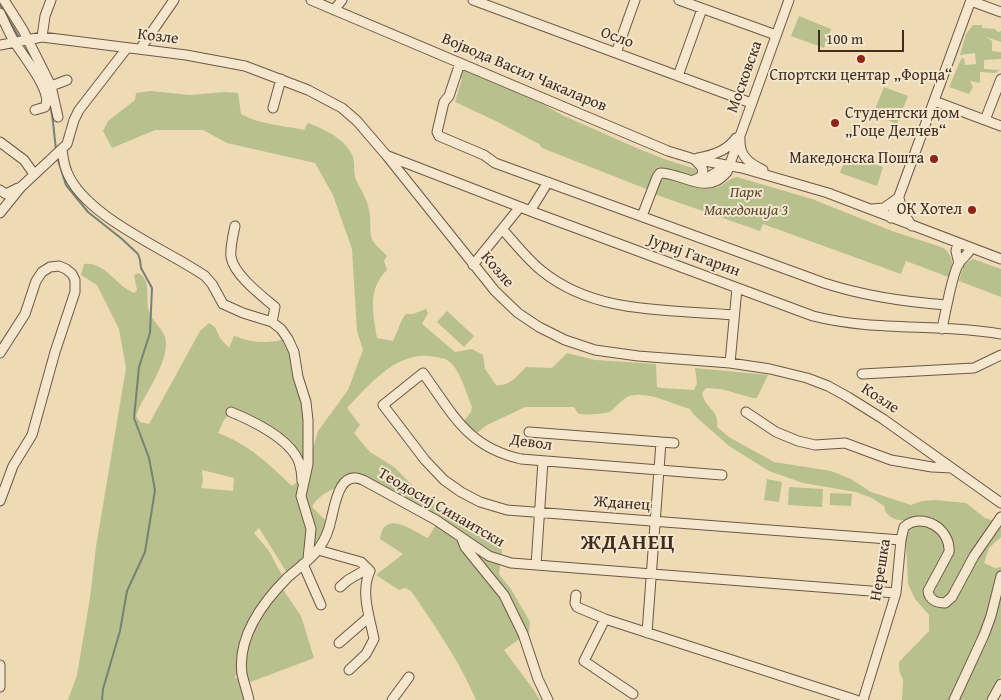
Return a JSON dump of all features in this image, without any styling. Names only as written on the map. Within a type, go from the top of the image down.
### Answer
[{"type":"street","points":[[4,0],[23,30],[58,117]]},
{"type":"street","points":[[42,36],[44,16],[51,0]]},
{"type":"street","points":[[140,49],[174,0]]},
{"type":"street","name":"Војвода Васил Чакаларов","points":[[310,0],[646,142],[694,158],[774,177]]},
{"type":"street","points":[[334,10],[342,0]]},
{"type":"street","name":"Осло","points":[[473,0],[751,103]]},
{"type":"street","points":[[616,53],[635,0]]},
{"type":"street","points":[[679,0],[776,36]]},
{"type":"street","name":"Московска","points":[[729,165],[790,0]]},
{"type":"street","points":[[892,218],[971,0],[1001,12]]},
{"type":"street","points":[[678,76],[702,9]]},
{"type":"street","points":[[0,13],[15,42],[47,88],[47,104],[45,107],[35,110]]},
{"type":"street","name":"Козле","points":[[0,45],[42,36],[218,60],[245,66],[308,90],[342,108],[357,121],[388,156],[494,291],[518,313],[539,327],[565,340],[595,350],[672,360],[730,363],[788,373],[828,386],[883,419],[1001,503]]},
{"type":"street","points":[[0,212],[34,174],[62,150],[70,137],[78,110],[127,48]]},
{"type":"street","name":"Јуриј Гагарин","points":[[460,63],[449,96],[444,102],[436,132],[484,155],[492,162],[846,290],[892,299],[947,305]]},
{"type":"street","points":[[273,108],[281,79]]},
{"type":"street","points":[[985,120],[1001,79]]},
{"type":"street","points":[[47,88],[67,80]]},
{"type":"street","points":[[934,101],[1001,126]]},
{"type":"street","points":[[694,182],[703,173],[702,167],[694,158],[723,150],[741,132]]},
{"type":"street","points":[[741,132],[740,150],[744,157],[774,177],[828,193],[1001,259]]},
{"type":"street","points":[[0,142],[24,160],[34,174]]},
{"type":"street","points":[[62,150],[67,174],[75,186],[100,211],[205,276],[212,284],[223,304],[243,313],[272,322],[283,332],[294,352],[298,376],[306,402],[308,464],[302,486],[301,500],[311,529],[305,561],[321,606]]},
{"type":"street","name":"Јуриј Гагарин","points":[[388,156],[799,311],[832,320],[870,326],[1001,334]]},
{"type":"street","points":[[694,182],[709,178],[729,165]]},
{"type":"street","name":"Јуриј Гагарин","points":[[642,216],[659,174],[665,173],[694,182]]},
{"type":"street","points":[[530,211],[548,182]]},
{"type":"street","points":[[0,190],[6,194],[21,187]]},
{"type":"street","points":[[869,209],[884,208],[893,203],[899,196]]},
{"type":"street","points":[[899,196],[900,208],[912,226]]},
{"type":"street","points":[[473,265],[520,207]]},
{"type":"street","points":[[235,226],[231,245],[231,258],[234,265],[252,287],[275,307],[272,322]]},
{"type":"street","points":[[502,230],[543,272],[584,296],[634,307],[734,315]]},
{"type":"street","points":[[942,329],[959,264],[956,251],[958,243]]},
{"type":"street","points":[[959,264],[968,256],[971,248]]},
{"type":"street","points":[[0,353],[25,314],[36,281],[42,272],[50,267],[59,266],[72,274],[75,280],[75,292],[55,352],[32,435],[13,466],[0,501]]},
{"type":"street","points":[[730,363],[737,288]]},
{"type":"street","points":[[862,374],[974,368],[1001,355]]},
{"type":"street","name":"Девол","points":[[383,405],[423,373],[469,434],[480,443],[503,455],[520,459],[722,476]]},
{"type":"street","name":"Жданец","points":[[383,405],[425,460],[444,480],[480,502],[507,510],[901,540]]},
{"type":"street","points":[[231,412],[261,427],[290,449],[299,462],[302,486]]},
{"type":"street","points":[[746,412],[776,432],[798,442],[815,445],[845,443],[891,460],[932,467],[953,468]]},
{"type":"street","name":"Девол","points":[[529,432],[674,443]]},
{"type":"street","points":[[647,633],[661,442]]},
{"type":"street","points":[[536,565],[542,461]]},
{"type":"street","name":"Теодосиј Синаитски","points":[[250,700],[242,669],[247,637],[263,606],[276,590],[318,550],[328,530],[336,496],[346,481],[355,478],[363,480],[436,520],[489,556],[511,563],[896,593]]},
{"type":"street","name":"Нерешка","points":[[863,700],[896,593],[903,529],[911,523],[929,522],[938,526],[943,531],[948,540],[949,552],[928,591],[932,600],[945,603],[952,597],[974,556],[1001,517]]},
{"type":"street","points":[[462,538],[465,547],[504,595],[523,634],[538,679],[548,700]]},
{"type":"street","points":[[318,550],[361,562],[370,571],[366,584],[366,598],[374,639],[366,654],[349,670]]},
{"type":"street","points":[[340,586],[367,569]]},
{"type":"street","points":[[954,700],[986,629],[1001,576]]},
{"type":"street","points":[[576,595],[575,603],[577,607],[605,619],[856,700]]},
{"type":"street","points":[[339,643],[369,617]]},
{"type":"street","points":[[605,619],[584,661],[633,694]]},
{"type":"street","points":[[0,665],[0,687]]},
{"type":"street","points":[[392,700],[409,677]]},
{"type":"street","points":[[992,700],[1001,684]]},
{"type":"green space","name":"Спортски центар „Форца“","points":[[799,16],[831,29],[824,48],[791,36]]},
{"type":"green space","points":[[973,25],[982,25],[982,28],[1001,31],[1001,42],[986,37],[992,41],[992,51],[1001,52],[1001,59],[984,60],[984,69],[1000,70],[995,73],[980,72],[980,83],[970,81],[973,87],[969,94],[949,87],[961,59],[964,58],[965,65],[976,64],[975,53],[960,55],[966,34]]},
{"type":"green space","points":[[461,69],[541,103],[562,115],[639,149],[696,169],[697,173],[692,176],[658,167],[649,190],[542,148],[539,144],[498,122],[455,102],[462,79],[457,77]]},
{"type":"green space","name":"Спортски центар „Форца“","points":[[884,87],[908,96],[897,124],[873,114]]},
{"type":"green space","points":[[151,91],[189,95],[225,92],[238,93],[241,114],[249,118],[264,123],[304,130],[308,123],[327,132],[345,145],[353,157],[356,180],[368,206],[372,239],[387,256],[384,261],[387,270],[376,285],[374,293],[373,311],[377,338],[393,341],[406,314],[413,314],[426,309],[428,313],[422,324],[455,352],[472,349],[483,355],[485,369],[496,385],[509,383],[526,367],[552,368],[567,353],[595,360],[656,364],[657,387],[661,388],[694,390],[697,383],[695,368],[768,375],[757,398],[721,389],[706,388],[702,393],[706,403],[716,417],[717,427],[729,437],[774,462],[831,471],[851,479],[871,492],[911,505],[922,501],[935,500],[966,503],[985,518],[1001,523],[1001,537],[989,548],[984,563],[995,568],[1001,567],[1001,675],[988,700],[902,700],[903,680],[899,670],[899,662],[929,631],[929,615],[915,599],[908,584],[905,520],[891,518],[884,506],[872,498],[856,492],[803,483],[769,471],[729,446],[694,415],[690,409],[648,396],[630,396],[609,412],[588,415],[578,413],[574,407],[525,407],[487,425],[477,433],[471,432],[463,422],[471,412],[472,407],[455,368],[445,359],[422,356],[409,358],[386,370],[347,408],[360,425],[354,433],[370,452],[394,467],[425,498],[462,523],[503,543],[499,574],[511,589],[530,622],[529,632],[504,650],[540,700],[476,700],[438,630],[411,591],[405,588],[399,590],[376,575],[403,554],[380,539],[387,525],[393,523],[400,524],[428,538],[438,521],[359,478],[327,492],[316,501],[312,507],[324,519],[329,520],[324,539],[289,576],[259,528],[254,533],[269,551],[283,577],[257,609],[239,674],[235,676],[235,678],[240,678],[246,700],[68,700],[77,675],[126,368],[119,329],[97,285],[81,275],[84,264],[98,266],[134,293],[137,290],[134,275],[138,273],[147,284],[149,311],[164,334],[166,345],[162,364],[136,416],[140,422],[149,424],[200,331],[209,323],[215,327],[220,338],[229,348],[234,336],[251,341],[269,342],[281,340],[283,332],[297,365],[310,459],[318,431],[348,390],[363,350],[357,331],[352,249],[333,195],[315,163],[227,143],[203,130],[155,130],[112,148],[103,131],[108,121],[135,100],[136,93]],"holes":[[[231,412],[290,449],[302,478],[292,486],[249,449],[218,433],[224,420]],[[202,470],[234,478],[233,491],[201,488],[203,481]]]},
{"type":"green space","points":[[847,154],[883,167],[877,186],[840,173]]},
{"type":"green space","name":"Парк Македонија 3","points":[[665,177],[702,189],[709,189],[718,187],[737,177],[812,199],[892,231],[944,248],[950,255],[952,262],[951,278],[906,261],[901,274],[763,224],[760,231],[654,194],[659,180]]},
{"type":"green space","points":[[973,259],[1001,269],[1001,297],[959,281],[964,264]]},
{"type":"green space","points":[[447,311],[474,336],[464,347],[437,322]]},
{"type":"green space","points":[[767,479],[782,482],[779,502],[764,500]]},
{"type":"green space","points":[[789,487],[823,489],[822,507],[788,505]]},
{"type":"green space","points":[[830,493],[852,494],[851,506],[830,505]]},
{"type":"green space","points":[[282,588],[301,616],[314,658],[248,683],[246,655],[248,643],[258,621]]},
{"type":"waterway","points":[[0,5],[4,11]]},
{"type":"waterway","points":[[6,15],[19,37]]},
{"type":"waterway","points":[[22,44],[28,55]]},
{"type":"waterway","points":[[50,102],[56,150]]},
{"type":"waterway","points":[[57,157],[66,185],[88,212],[138,254],[141,268],[152,288],[150,333],[139,367],[134,418],[149,458],[155,490],[145,552],[127,591],[120,631],[103,689],[102,700]]},
{"type":"place","name":"Спортски центар „Форца“","points":[[861,59]]},
{"type":"place","name":"Студентски дом „Гоце Делчев“","points":[[835,123]]},
{"type":"place","name":"Македонска Пошта","points":[[934,159]]},
{"type":"place","name":"ОК Хотел","points":[[972,210]]},
{"type":"district","name":"ЖДАНЕЦ","points":[[628,544]]}]
